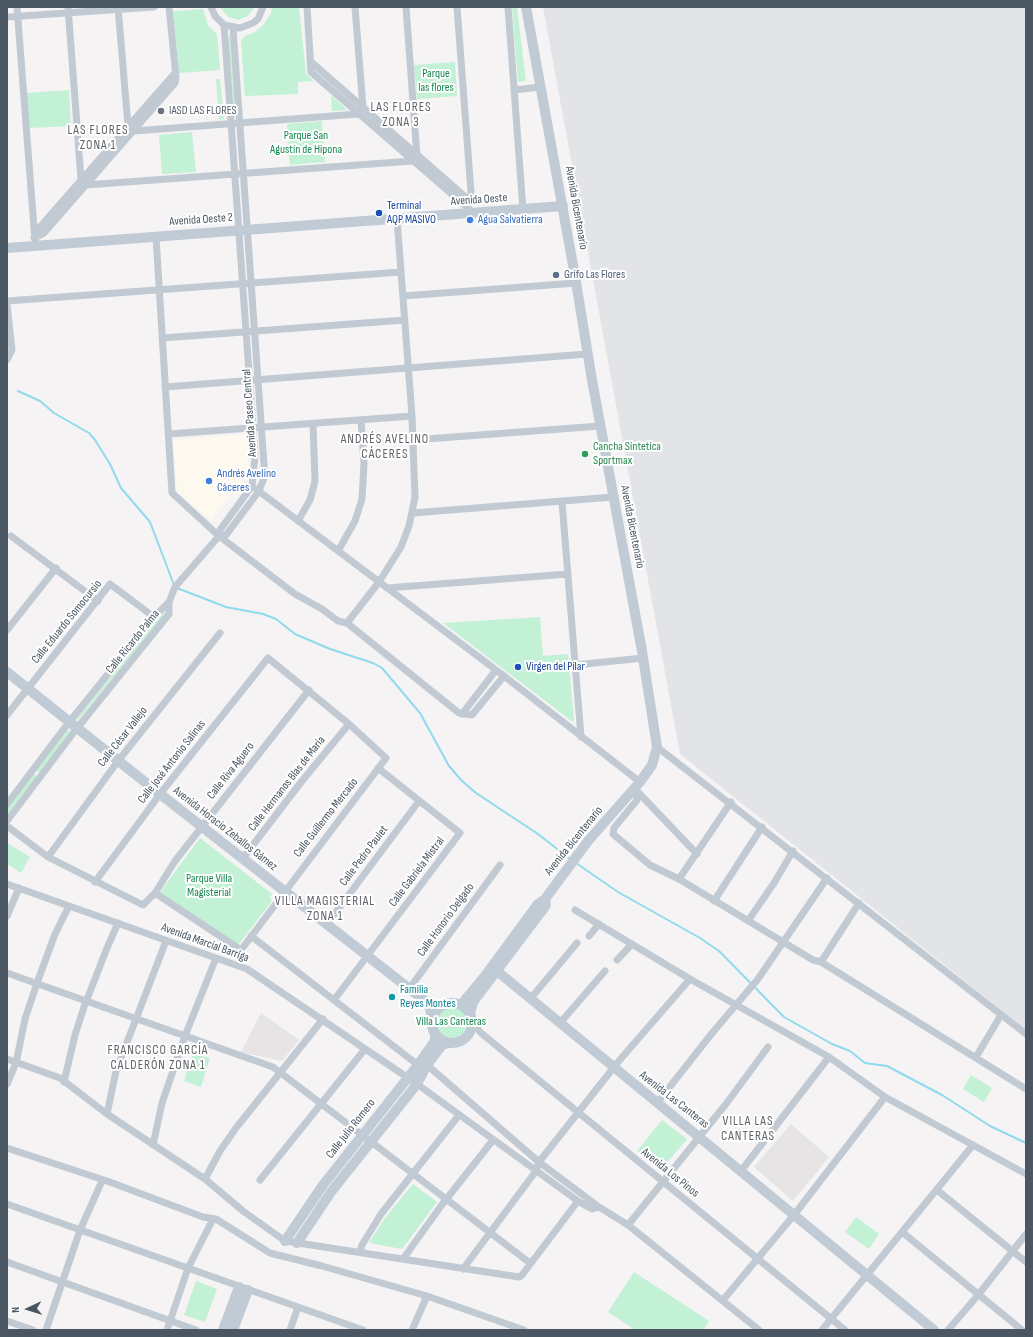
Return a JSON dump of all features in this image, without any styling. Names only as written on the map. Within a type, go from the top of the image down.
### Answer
[{"type":"main road","name":"Avenida Bicentenario","points":[[471,1022],[473,1002],[495,969],[544,908],[546,905],[545,899],[564,871],[638,786],[652,765],[657,747],[644,658],[600,426],[563,206],[526,7]]},
{"type":"main road","name":"Avenida Oeste","points":[[396,219],[469,211],[523,210],[563,206]]},
{"type":"main road","name":"Avenida Oeste 2","points":[[7,248],[35,242],[156,236],[396,219]]},
{"type":"main road","name":"Avenida Horacio Zeballos Gámez","points":[[7,672],[201,827],[243,858],[429,1004]]},
{"type":"main road","name":"Avenida Bicentenario","points":[[461,1004],[495,969]]},
{"type":"main road","name":"Avenida Las Canteras","points":[[495,969],[613,1068],[934,1330]]},
{"type":"main road","points":[[432,1018],[438,1008],[448,1002],[461,1004],[471,1022],[464,1039],[459,1042],[448,1043],[438,1038],[432,1028],[432,1018],[429,1004],[442,1005]]},
{"type":"main road","name":"Calle Julio Romero","points":[[297,1243],[332,1192],[417,1084],[423,1065],[435,1041],[435,1033]]},
{"type":"main road","name":"Calle Julio Romero","points":[[286,1241],[323,1185],[408,1078],[442,1045],[448,1043]]},
{"type":"main road","points":[[223,1330],[244,1288]]},
{"type":"main road","points":[[233,1330],[244,1288]]},
{"type":"street","points":[[17,7],[35,242]]},
{"type":"street","points":[[7,17],[68,10],[154,7]]},
{"type":"street","points":[[35,242],[131,128],[175,83],[169,7]]},
{"type":"street","points":[[211,7],[215,16],[224,25],[233,28],[240,28],[253,23],[258,18],[263,7]]},
{"type":"street","points":[[306,7],[311,72],[360,111],[414,158],[469,211]]},
{"type":"street","points":[[355,7],[360,111]]},
{"type":"street","points":[[406,7],[414,158]]},
{"type":"street","points":[[457,7],[470,201],[469,211]]},
{"type":"street","points":[[508,7],[523,210]]},
{"type":"street","points":[[118,8],[131,128]]},
{"type":"street","points":[[68,10],[84,182]]},
{"type":"street","points":[[224,25],[236,174],[244,230]]},
{"type":"street","name":"Avenida Paseo Central","points":[[233,28],[244,173],[244,284],[255,456],[252,486]]},
{"type":"street","points":[[514,90],[540,87]]},
{"type":"street","points":[[131,128],[232,124],[360,111]]},
{"type":"street","points":[[84,182],[236,174],[414,158],[470,201]]},
{"type":"street","points":[[347,623],[379,582],[401,547],[412,513],[415,484],[412,416],[396,219]]},
{"type":"street","name":"Avenida Paseo Central","points":[[219,536],[226,535],[259,491],[264,478],[263,428],[252,283],[244,230]]},
{"type":"street","points":[[156,236],[172,493],[219,536],[295,594],[322,609],[338,621],[347,623],[462,714],[472,715],[504,676]]},
{"type":"street","points":[[7,301],[401,272]]},
{"type":"street","points":[[403,296],[576,283]]},
{"type":"street","points":[[7,305],[12,350],[7,360]]},
{"type":"street","points":[[162,338],[405,320]]},
{"type":"street","points":[[165,387],[587,354]]},
{"type":"street","points":[[169,434],[254,429],[412,416]]},
{"type":"street","points":[[338,550],[355,521],[362,499],[364,463],[361,420]]},
{"type":"street","points":[[298,521],[310,500],[315,482],[313,424]]},
{"type":"street","points":[[413,440],[600,426]]},
{"type":"street","points":[[169,602],[175,588],[219,536],[220,530],[252,486],[504,676],[581,737],[638,786],[697,854]]},
{"type":"street","points":[[412,513],[613,497]]},
{"type":"street","points":[[562,502],[581,737]]},
{"type":"street","points":[[11,536],[56,568],[98,601]]},
{"type":"street","points":[[7,630],[56,568]]},
{"type":"street","points":[[387,588],[568,574]]},
{"type":"street","name":"Calle Eduardo Somocursio","points":[[7,715],[110,584],[154,617]]},
{"type":"street","name":"Calle Ricardo Palma","points":[[7,821],[73,725],[154,617],[169,602]]},
{"type":"street","name":"Calle Ricardo Palma","points":[[7,804],[73,725],[170,614],[169,602]]},
{"type":"street","name":"Calle César Vallejo","points":[[48,857],[118,761],[220,633]]},
{"type":"street","name":"Calle José Antonio Salinas","points":[[95,882],[160,794],[268,658],[309,690]]},
{"type":"street","points":[[575,665],[644,658]]},
{"type":"street","points":[[462,714],[496,670]]},
{"type":"street","points":[[309,690],[349,724]]},
{"type":"street","name":"Calle Riva Aguero","points":[[95,882],[143,905],[155,893],[175,861],[309,690]]},
{"type":"street","name":"Calle Guillermo Mercado","points":[[155,893],[241,950],[284,891],[386,758],[349,724]]},
{"type":"street","name":"Calle Hermanos Blas de María","points":[[243,858],[302,781],[349,724]]},
{"type":"street","points":[[657,747],[860,903],[1026,1034]]},
{"type":"street","points":[[378,768],[419,801]]},
{"type":"street","points":[[638,786],[637,800],[614,828],[613,834],[650,866],[679,879],[813,960],[821,962],[1026,1089]]},
{"type":"street","name":"Calle Gabriela Mistral","points":[[334,1000],[460,833],[419,801]]},
{"type":"street","name":"Calle Pedro Paulet","points":[[327,924],[419,801]]},
{"type":"street","points":[[679,879],[697,854],[730,802]]},
{"type":"street","points":[[7,826],[48,857],[95,882]]},
{"type":"street","points":[[714,901],[762,827]]},
{"type":"street","points":[[748,921],[774,883],[793,851]]},
{"type":"street","name":"Calle Honorio Delgado","points":[[409,989],[500,865]]},
{"type":"street","points":[[657,1104],[713,1032],[753,986],[827,878]]},
{"type":"street","name":"Avenida Marcial Barriga","points":[[7,884],[166,941],[247,968],[417,1084],[578,1201],[592,1209],[599,1207]]},
{"type":"street","points":[[7,916],[19,888]]},
{"type":"street","points":[[821,962],[860,903]]},
{"type":"street","points":[[7,1084],[9,1084],[16,1062],[25,1018],[37,983],[55,934],[69,906]]},
{"type":"street","points":[[575,910],[690,979],[737,1004],[828,1057],[885,1097],[1026,1174]]},
{"type":"street","points":[[64,1082],[75,1035],[86,1001],[118,923]]},
{"type":"street","points":[[589,936],[599,924]]},
{"type":"street","points":[[251,936],[334,1000],[423,1065],[539,1162],[599,1207],[628,1225],[759,1330]]},
{"type":"street","points":[[107,1114],[116,1071],[135,1018],[166,941]]},
{"type":"street","points":[[531,998],[577,943]]},
{"type":"street","points":[[617,960],[632,944]]},
{"type":"street","points":[[153,1145],[162,1103],[185,1036],[216,958]]},
{"type":"street","points":[[560,1023],[605,971]]},
{"type":"street","points":[[7,973],[273,1067],[362,1137],[530,1263]]},
{"type":"street","points":[[463,1269],[489,1232],[536,1171],[539,1162],[613,1068],[690,979]]},
{"type":"street","points":[[976,1057],[1001,1015]]},
{"type":"street","points":[[205,1179],[220,1151],[323,1019]]},
{"type":"street","name":"Avenida Los Pinos","points":[[471,1022],[481,1033],[845,1330]]},
{"type":"street","points":[[628,1225],[699,1137],[768,1047]]},
{"type":"street","points":[[260,1180],[365,1049]]},
{"type":"street","points":[[741,1171],[828,1057]]},
{"type":"street","points":[[7,1060],[60,1078],[107,1114],[205,1179],[243,1211],[286,1241],[519,1277],[578,1201]]},
{"type":"street","points":[[723,1300],[794,1215],[885,1097]]},
{"type":"street","points":[[360,1252],[362,1245],[381,1214],[459,1115]]},
{"type":"street","points":[[403,1259],[446,1200],[493,1140]]},
{"type":"street","points":[[822,1330],[973,1145]]},
{"type":"street","points":[[7,1148],[203,1217],[213,1218],[270,1253],[428,1296],[524,1330]]},
{"type":"street","points":[[46,1330],[64,1282],[80,1230],[102,1181]]},
{"type":"street","points":[[937,1190],[1026,1262]]},
{"type":"street","points":[[7,1204],[363,1330]]},
{"type":"street","points":[[166,1330],[188,1268],[213,1218]]},
{"type":"street","points":[[902,1232],[980,1294],[1022,1330]]},
{"type":"street","points":[[948,1330],[980,1294],[1026,1234]]},
{"type":"street","points":[[7,1262],[196,1330]]},
{"type":"street","points":[[412,1330],[428,1296]]},
{"type":"street","points":[[290,1330],[298,1307]]},
{"type":"street","points":[[7,1321],[33,1330]]},
{"type":"shaded area","points":[[543,7],[1026,7],[1026,1030],[680,754]]},
{"type":"shaded area","name":"Andrés Avelino Cáceres","points":[[247,434],[249,471],[211,521],[177,491],[173,440]]},
{"type":"shaded area","points":[[261,1013],[299,1040],[282,1061],[241,1052]]},
{"type":"shaded area","points":[[791,1124],[829,1157],[793,1201],[754,1167]]},
{"type":"green space","points":[[220,7],[255,7],[248,16],[239,20],[228,17]]},
{"type":"green space","points":[[272,7],[299,7],[306,74],[314,81],[298,82],[298,94],[245,96],[241,41],[245,36],[255,32],[263,25],[271,13]]},
{"type":"green space","points":[[512,7],[517,7],[526,81],[518,82]]},
{"type":"green space","points":[[203,9],[208,25],[217,34],[220,70],[179,73],[173,11]]},
{"type":"green space","points":[[230,36],[237,115],[234,115],[228,37]]},
{"type":"green space","name":"Parque las flores","points":[[455,62],[457,96],[417,99],[414,65]]},
{"type":"green space","points":[[216,79],[220,79],[224,119],[219,120]]},
{"type":"green space","points":[[69,90],[71,126],[28,128],[26,93]]},
{"type":"green space","points":[[331,95],[346,109],[345,110],[332,111]]},
{"type":"green space","name":"Parque San Agustín de Hipona","points":[[322,121],[325,162],[290,165],[287,124]]},
{"type":"green space","points":[[192,132],[196,172],[162,174],[159,135]]},
{"type":"green space","points":[[164,612],[166,613],[78,720],[77,718]]},
{"type":"green space","points":[[540,617],[543,656],[568,654],[574,719],[573,722],[443,623]]},
{"type":"green space","points":[[67,729],[70,731],[40,773],[36,770]]},
{"type":"green space","points":[[34,773],[37,776],[7,815],[7,808]]},
{"type":"green space","name":"Parque Villa Magisterial","points":[[200,838],[272,894],[270,897],[272,901],[238,945],[160,892]]},
{"type":"green space","points":[[7,843],[30,857],[21,873],[7,864]]},
{"type":"green space","name":"Villa Las Canteras","points":[[448,1006],[454,1006],[464,1013],[467,1022],[466,1028],[460,1035],[454,1038],[448,1038],[438,1031],[435,1025],[435,1019],[442,1009]]},
{"type":"green space","points":[[193,1053],[210,1058],[201,1087],[184,1081]]},
{"type":"green space","points":[[971,1075],[992,1088],[984,1102],[963,1089]]},
{"type":"green space","points":[[662,1120],[687,1139],[660,1171],[637,1151]]},
{"type":"green space","points":[[413,1184],[437,1202],[402,1249],[369,1243],[385,1218]]},
{"type":"green space","points":[[856,1217],[879,1234],[869,1249],[845,1232]]},
{"type":"green space","points":[[634,1272],[709,1321],[703,1330],[635,1330],[608,1312]]},
{"type":"green space","points":[[196,1281],[217,1289],[205,1322],[184,1315]]},
{"type":"waterway","points":[[18,391],[40,401],[54,413],[89,433],[95,440],[110,464],[121,488],[150,522],[174,585]]},
{"type":"waterway","points":[[177,588],[226,607],[263,614],[276,619],[295,634],[330,649],[373,663],[382,668],[420,713],[449,766],[462,781],[476,793],[538,834],[570,859]]},
{"type":"waterway","points":[[576,863],[618,892],[700,938],[719,951],[784,1017],[832,1044],[850,1051],[865,1063],[887,1066],[942,1095],[990,1126],[1026,1143]]},
{"type":"place","name":"IASD LAS FLORES","points":[[161,111]]},
{"type":"place","name":"Terminal AQP MASIVO","points":[[379,213]]},
{"type":"place","name":"Agua Salvatierra","points":[[470,220]]},
{"type":"place","name":"Grifo Las Flores","points":[[556,275]]},
{"type":"place","name":"Cancha Sintetica Sportmax","points":[[585,454]]},
{"type":"place","name":"Andrés Avelino Cáceres","points":[[209,481]]},
{"type":"place","name":"Virgen del Pilar","points":[[518,667]]},
{"type":"place","name":"Familia Reyes Montes","points":[[392,997]]},
{"type":"district","name":"LAS FLORES ZONA 3","points":[[401,116]]},
{"type":"district","name":"LAS FLORES ZONA 1","points":[[98,138]]},
{"type":"district","name":"ANDRÉS AVELINO CÁCERES","points":[[385,448]]},
{"type":"district","name":"VILLA MAGISTERIAL ZONA 1","points":[[325,910]]},
{"type":"district","name":"FRANCISCO GARCÍA CALDERÓN ZONA 1","points":[[158,1058]]},
{"type":"district","name":"VILLA LAS CANTERAS","points":[[748,1130]]}]
